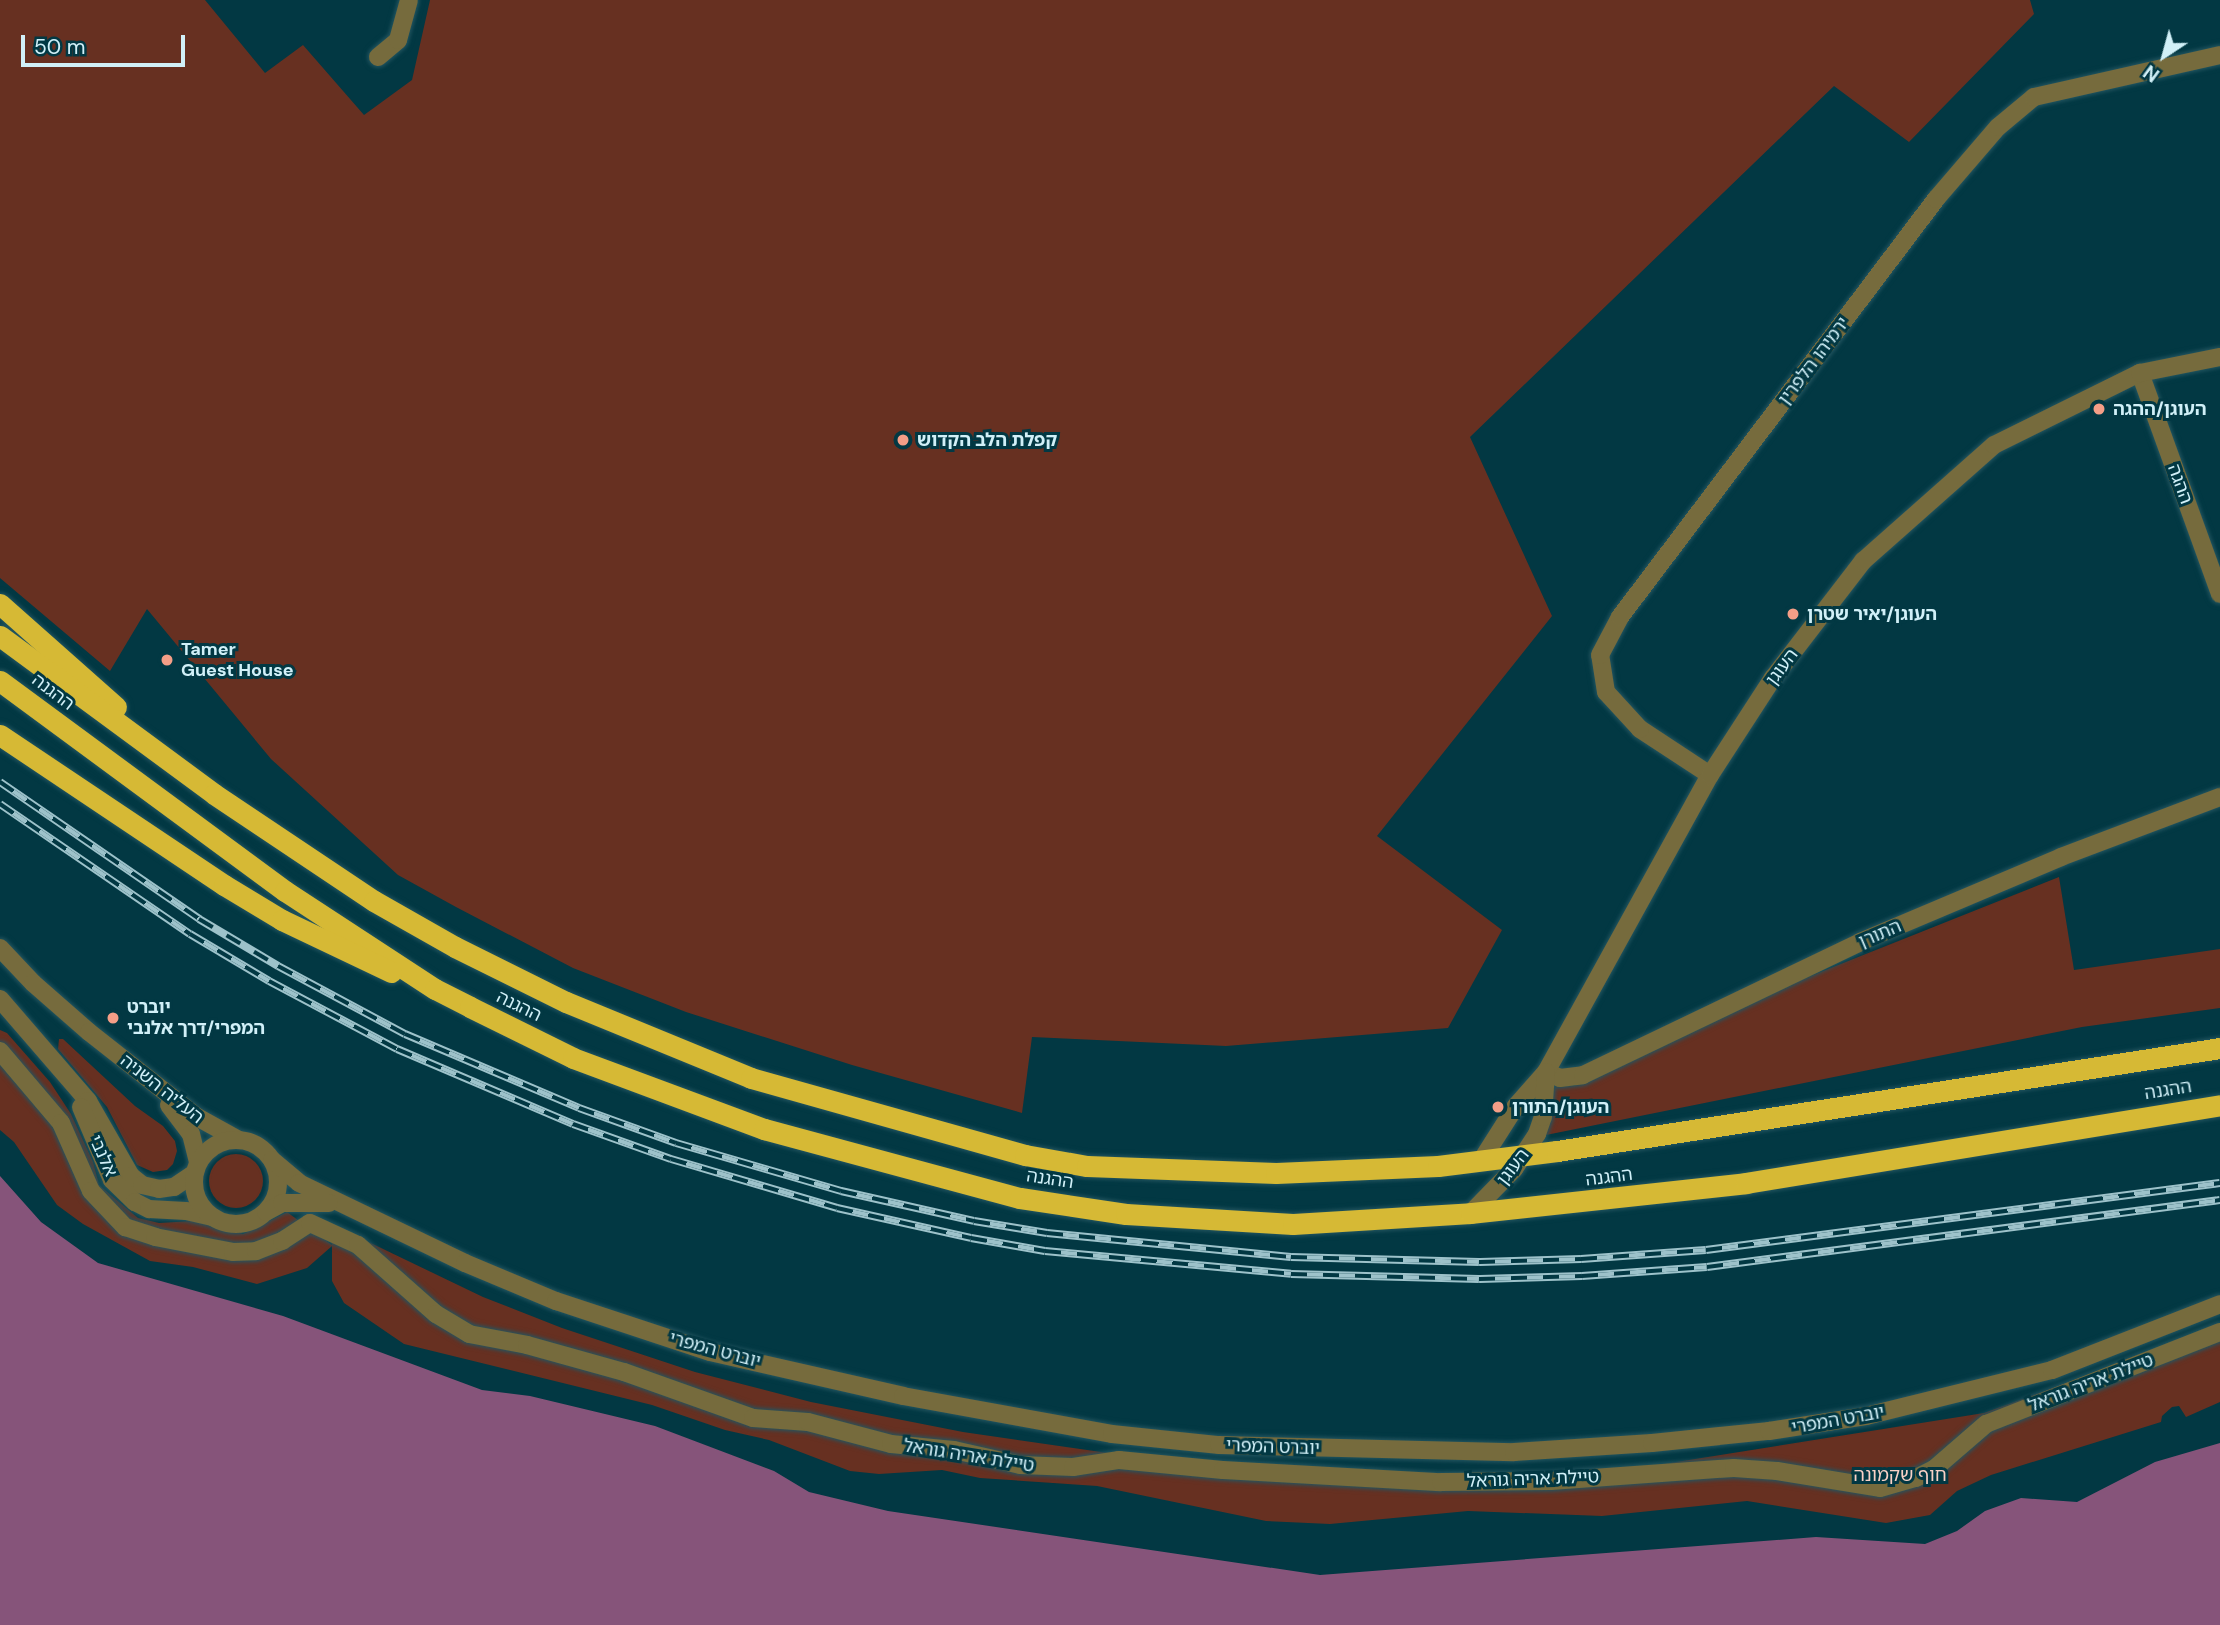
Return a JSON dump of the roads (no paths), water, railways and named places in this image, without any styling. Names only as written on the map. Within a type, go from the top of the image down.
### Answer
[{"type":"highway","points":[[0,604],[214,794]]},
{"type":"highway","name":"ההגנה","points":[[0,636],[214,794],[374,901],[455,947],[566,1002],[751,1078],[1025,1155],[1087,1166],[1276,1172],[1370,1170],[1481,1161],[2220,1048]]},
{"type":"highway","name":"ההגנה","points":[[0,681],[285,891],[435,989],[573,1058],[764,1129],[1020,1198],[1126,1214],[1293,1224],[1471,1213],[1746,1183],[2220,1105]]},
{"type":"highway","points":[[0,734],[123,820],[282,920],[385,970],[435,989]]},
{"type":"street","points":[[378,57],[398,40],[409,0]]},
{"type":"street","name":"ירמיהו הלפרין","points":[[1710,775],[1640,729],[1606,692],[1600,655],[1620,617],[1936,199],[1998,127],[2034,97],[2220,55]]},
{"type":"street","name":"העוגן","points":[[1481,1161],[1516,1106],[1546,1072],[1710,775],[1773,678],[1863,561],[1994,445],[2140,373],[2220,357]]},
{"type":"street","name":"ההגה","points":[[2140,373],[2220,594]]},
{"type":"street","name":"התורן","points":[[1546,1072],[1560,1078],[1583,1075],[1860,942],[2061,857],[2220,797]]},
{"type":"street","name":"העליה השניה","points":[[0,948],[33,983],[182,1119],[197,1147],[196,1168]]},
{"type":"street","name":"אלנבי","points":[[0,999],[88,1101],[121,1162],[142,1185],[159,1189],[174,1187],[196,1168]]},
{"type":"street","name":"העליה השניה","points":[[89,1032],[197,1117],[239,1140]]},
{"type":"street","name":"טיילת אריה גוראל","points":[[0,1051],[61,1123],[90,1191],[125,1227],[155,1237],[233,1252],[256,1251],[282,1241],[310,1223],[358,1245],[436,1314],[469,1334],[527,1345],[611,1369],[753,1419],[808,1422],[891,1444],[954,1450],[1020,1465],[1073,1467],[1119,1460],[1223,1470],[1441,1482],[1551,1480],[1734,1468],[1777,1471],[1880,1488],[1916,1478],[1934,1469],[1986,1424],[2220,1332]]},
{"type":"street","name":"אלנבי","points":[[60,1071],[88,1120],[112,1180],[135,1202],[149,1209],[186,1211],[214,1217]]},
{"type":"street","name":"העוגן","points":[[1471,1213],[1500,1185],[1524,1156],[1544,1117],[1546,1072]]},
{"type":"street","points":[[239,1140],[252,1143],[272,1160],[278,1187],[266,1212],[254,1220],[241,1224],[227,1223],[214,1217],[197,1198],[196,1168],[213,1146],[239,1140]]},
{"type":"street","name":"יוברט המפרי","points":[[272,1160],[299,1183],[343,1205],[556,1301],[710,1352],[916,1398],[1112,1434],[1219,1445],[1514,1452],[1652,1443],[1769,1431],[1866,1416],[2052,1370],[2220,1304]]},
{"type":"street","name":"יוברט המפרי","points":[[266,1212],[282,1203],[309,1201],[343,1205]]},
{"type":"railway","points":[[0,782],[199,919],[278,966],[405,1034],[579,1108],[676,1143],[841,1191],[974,1221],[1047,1233],[1291,1257],[1479,1262],[1581,1259],[1706,1250],[2220,1183]]},
{"type":"railway","points":[[0,804],[190,934],[269,981],[397,1049],[573,1124],[671,1159],[837,1208],[971,1238],[1045,1251],[1291,1274],[1479,1279],[1582,1276],[1707,1267],[2220,1200]]},
{"type":"place","name":"העוגן/ההגה","points":[[2099,409]]},
{"type":"place","name":"קפלת הלב הקדוש","points":[[903,440]]},
{"type":"place","name":"העוגן/יאיר שטרן","points":[[1793,614]]},
{"type":"place","name":"Tamer Guest House","points":[[167,660]]},
{"type":"place","name":"יוברט המפרי/דרך אלנבי","points":[[113,1018]]},
{"type":"place","name":"העוגן/התורן","points":[[1498,1107]]},
{"type":"park label","name":"חוף שקמונה","points":[[1900,1475]]}]
